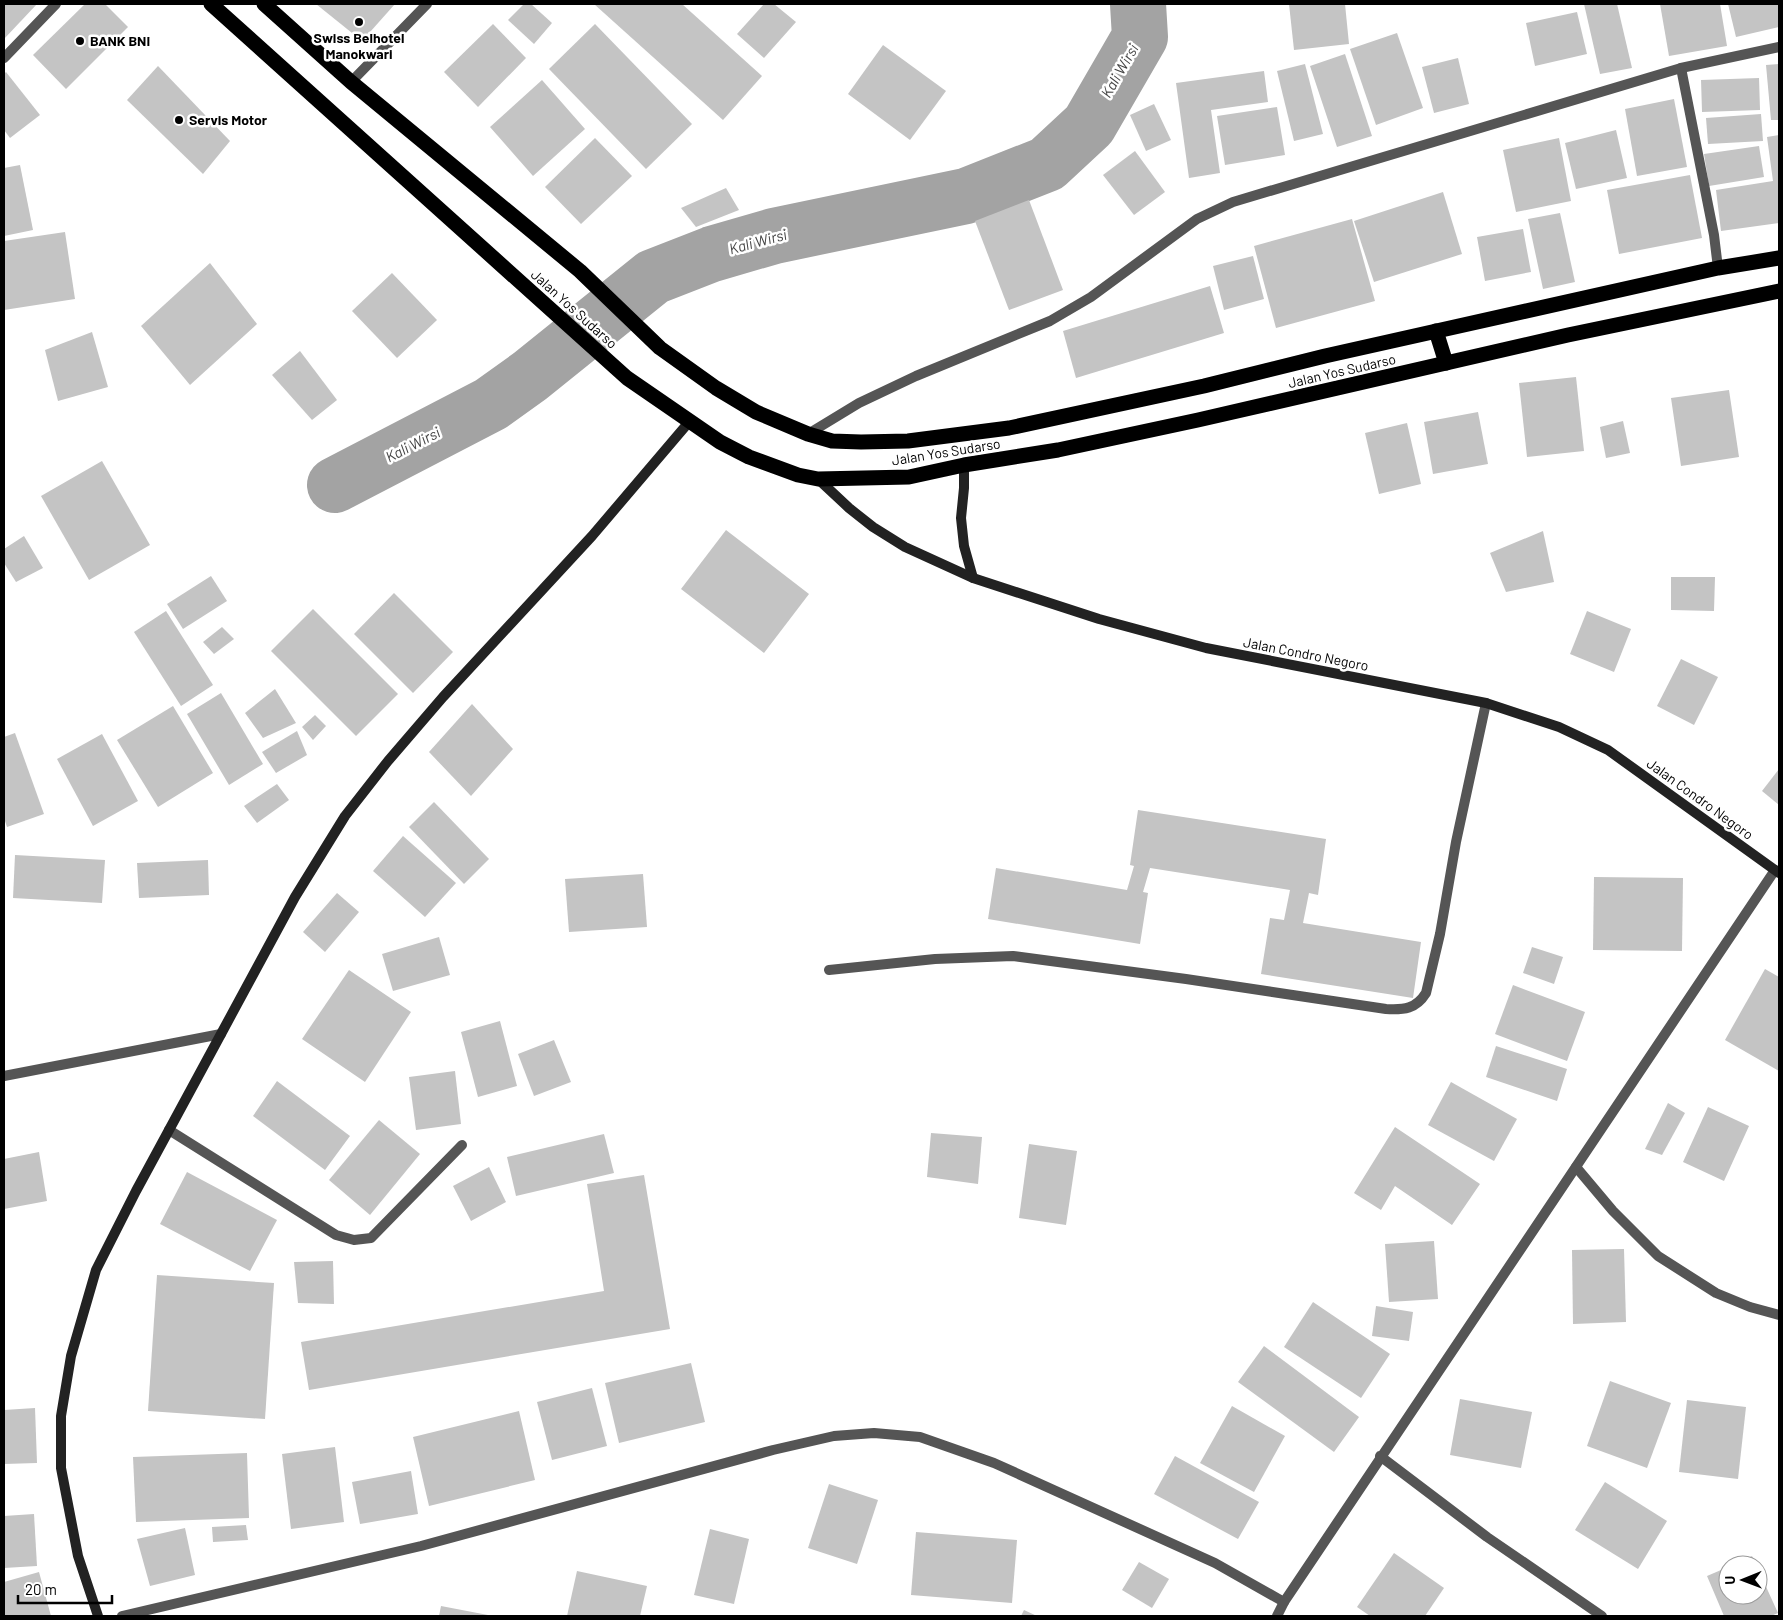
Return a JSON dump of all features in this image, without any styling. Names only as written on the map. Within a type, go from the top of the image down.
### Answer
[{"type":"highway","name":"Jalan Yos Sudarso","points":[[211,4],[327,106],[547,308],[627,378],[720,442],[749,457],[798,475],[818,479],[909,478],[964,464],[1058,450],[1198,420],[1568,335],[1779,291]]},
{"type":"highway","name":"Jalan Yos Sudarso","points":[[264,4],[351,82],[580,271],[660,348],[716,388],[756,412],[808,434],[832,441],[908,440],[1009,428],[1195,388],[1325,356],[1718,268],[1779,258]]},
{"type":"highway","points":[[1436,331],[1446,364]]},
{"type":"street","points":[[4,58],[56,4]]},
{"type":"street","points":[[351,82],[427,4]]},
{"type":"street","points":[[808,434],[859,403],[916,376],[1050,321],[1091,297],[1197,219],[1233,202],[1681,68],[1779,46]]},
{"type":"street","points":[[1681,68],[1714,235],[1718,268]]},
{"type":"street","points":[[98,1616],[78,1556],[61,1468],[61,1416],[71,1356],[96,1270],[295,897],[345,816],[394,754],[592,536],[689,422]]},
{"type":"street","points":[[964,464],[964,488],[960,518],[964,546],[974,578]]},
{"type":"street","name":"Jalan Condro Negoro","points":[[818,479],[873,527],[905,547],[974,578],[1099,619],[1206,648],[1486,703],[1559,728],[1608,750],[1777,872]]},
{"type":"street","points":[[829,970],[935,959],[1013,956],[1404,1010],[1421,1001],[1426,993],[1440,934],[1456,842],[1486,703]]},
{"type":"street","points":[[1277,1616],[1284,1602],[1380,1456],[1777,872]]},
{"type":"street","points":[[4,1076],[221,1034]]},
{"type":"street","points":[[169,1130],[336,1234],[354,1240],[370,1238],[462,1145]]},
{"type":"street","points":[[1576,1166],[1613,1211],[1658,1256],[1716,1293],[1750,1307],[1779,1315]]},
{"type":"street","points":[[122,1616],[422,1546],[773,1450],[834,1436],[874,1433],[920,1437],[994,1462],[1215,1563],[1284,1602]]},
{"type":"street","points":[[1380,1456],[1487,1537],[1602,1616]]},
{"type":"building","points":[[4,4],[37,4],[4,39]]},
{"type":"building","name":"BANK BNI","points":[[85,4],[105,4],[128,27],[66,89],[33,55]]},
{"type":"building","name":"Swiss Belhotel Manokwari","points":[[316,4],[395,4],[362,41]]},
{"type":"building","points":[[524,4],[531,4],[552,23],[534,44],[508,20]]},
{"type":"building","points":[[594,4],[682,4],[762,76],[723,120]]},
{"type":"building","points":[[764,4],[774,4],[796,22],[764,58],[737,34]]},
{"type":"building","points":[[1289,4],[1345,4],[1349,44],[1294,50]]},
{"type":"building","points":[[1584,4],[1617,4],[1632,68],[1600,74]]},
{"type":"building","points":[[1660,4],[1720,4],[1727,46],[1669,56]]},
{"type":"building","points":[[1728,4],[1779,4],[1779,27],[1736,37]]},
{"type":"building","points":[[1577,12],[1587,54],[1535,66],[1526,23]]},
{"type":"building","points":[[493,24],[526,58],[478,107],[444,72]]},
{"type":"building","points":[[595,24],[692,124],[646,169],[549,69]]},
{"type":"building","points":[[1397,33],[1423,108],[1376,125],[1350,49]]},
{"type":"building","points":[[883,45],[946,91],[910,140],[848,94]]},
{"type":"building","points":[[1345,54],[1372,136],[1337,147],[1310,66]]},
{"type":"building","points":[[1458,58],[1469,104],[1434,113],[1422,67]]},
{"type":"building","points":[[1305,64],[1323,134],[1294,141],[1277,71]]},
{"type":"building","points":[[1779,64],[1779,120],[1771,120],[1766,65]]},
{"type":"building","name":"Servis Motor","points":[[158,66],[230,141],[203,174],[127,100]]},
{"type":"building","points":[[1264,71],[1268,102],[1211,110],[1220,173],[1189,178],[1176,83]]},
{"type":"building","points":[[6,72],[40,115],[10,138],[4,130],[4,74]]},
{"type":"building","points":[[1759,78],[1760,110],[1702,112],[1701,80]]},
{"type":"building","points":[[542,80],[585,129],[533,176],[490,127]]},
{"type":"building","points":[[1674,99],[1687,167],[1637,176],[1625,109]]},
{"type":"building","points":[[1154,104],[1171,140],[1146,151],[1130,115]]},
{"type":"building","points":[[1277,107],[1285,155],[1225,165],[1217,116]]},
{"type":"building","points":[[1761,114],[1763,141],[1708,144],[1706,118]]},
{"type":"building","points":[[1616,130],[1627,178],[1576,189],[1565,143]]},
{"type":"building","points":[[1779,135],[1779,223],[1721,231],[1716,190],[1773,181],[1767,137]]},
{"type":"building","points":[[595,138],[632,176],[581,224],[545,187]]},
{"type":"building","points":[[1559,138],[1571,201],[1516,212],[1503,150]]},
{"type":"building","points":[[1759,146],[1764,177],[1709,186],[1704,154]]},
{"type":"building","points":[[1135,151],[1165,192],[1134,215],[1103,175]]},
{"type":"building","points":[[20,165],[33,230],[4,236],[4,168]]},
{"type":"building","points":[[1690,175],[1702,238],[1619,254],[1607,190]]},
{"type":"building","points":[[726,188],[739,210],[696,227],[681,208]]},
{"type":"building","points":[[1443,192],[1462,254],[1374,282],[1354,221]]},
{"type":"building","points":[[1029,200],[1063,290],[1009,310],[975,221]]},
{"type":"building","points":[[1560,213],[1575,282],[1543,289],[1528,219]]},
{"type":"building","points":[[1352,219],[1375,301],[1276,328],[1254,246]]},
{"type":"building","points":[[1523,229],[1531,272],[1485,281],[1477,237]]},
{"type":"building","points":[[65,232],[75,299],[4,310],[4,241]]},
{"type":"building","points":[[1253,256],[1264,299],[1224,310],[1213,266]]},
{"type":"building","points":[[210,263],[257,324],[190,385],[141,326]]},
{"type":"building","points":[[392,273],[437,320],[397,358],[352,311]]},
{"type":"building","points":[[1210,286],[1224,333],[1076,378],[1063,331]]},
{"type":"building","points":[[92,332],[108,387],[58,401],[45,350]]},
{"type":"building","points":[[300,351],[337,400],[312,420],[272,375]]},
{"type":"building","points":[[1576,377],[1584,451],[1527,457],[1519,383]]},
{"type":"building","points":[[1729,390],[1739,457],[1681,466],[1671,398]]},
{"type":"building","points":[[1478,412],[1488,464],[1433,474],[1424,422]]},
{"type":"building","points":[[1623,421],[1630,453],[1606,458],[1600,427]]},
{"type":"building","points":[[1407,423],[1421,484],[1379,494],[1365,433]]},
{"type":"building","points":[[102,461],[150,545],[89,580],[41,496]]},
{"type":"building","points":[[726,530],[809,594],[764,653],[681,589]]},
{"type":"building","points":[[1543,531],[1554,582],[1506,592],[1490,553]]},
{"type":"building","points":[[24,536],[43,568],[16,582],[4,563],[4,549]]},
{"type":"building","points":[[211,576],[227,601],[183,629],[167,604]]},
{"type":"building","points":[[1671,577],[1715,577],[1714,611],[1671,610]]},
{"type":"building","points":[[394,593],[453,652],[413,693],[354,634]]},
{"type":"building","points":[[313,609],[398,694],[356,736],[271,651]]},
{"type":"building","points":[[166,611],[213,685],[181,706],[134,632]]},
{"type":"building","points":[[1587,611],[1631,629],[1614,672],[1570,654]]},
{"type":"building","points":[[222,627],[234,639],[214,654],[203,642]]},
{"type":"building","points":[[1681,659],[1718,677],[1694,725],[1657,706]]},
{"type":"building","points":[[275,689],[296,723],[263,738],[245,713]]},
{"type":"building","points":[[221,693],[263,764],[229,785],[187,714]]},
{"type":"building","points":[[472,704],[513,749],[471,796],[429,752]]},
{"type":"building","points":[[173,706],[213,773],[158,807],[117,740]]},
{"type":"building","points":[[315,715],[326,726],[313,740],[302,727]]},
{"type":"building","points":[[297,731],[307,755],[276,773],[262,752]]},
{"type":"building","points":[[15,733],[44,814],[7,827],[4,818],[4,737]]},
{"type":"building","points":[[102,734],[138,801],[93,826],[57,759]]},
{"type":"building","points":[[1779,769],[1779,805],[1762,791]]},
{"type":"building","points":[[277,784],[289,800],[257,823],[244,806]]},
{"type":"building","points":[[434,802],[489,859],[464,884],[409,827]]},
{"type":"building","points":[[1138,810],[1326,839],[1318,895],[1309,893],[1303,923],[1421,942],[1413,998],[1261,974],[1270,918],[1284,920],[1290,890],[1150,868],[1143,892],[1148,893],[1140,944],[988,919],[996,868],[1127,890],[1134,866],[1130,865]]},
{"type":"building","points":[[403,836],[456,883],[425,917],[373,871]]},
{"type":"building","points":[[15,855],[105,860],[102,903],[13,898]]},
{"type":"building","points":[[208,860],[209,895],[139,898],[137,863]]},
{"type":"building","points":[[643,874],[647,927],[569,932],[565,879]]},
{"type":"building","points":[[1594,877],[1683,878],[1682,951],[1593,950]]},
{"type":"building","points":[[337,893],[359,912],[325,952],[303,932]]},
{"type":"building","points":[[439,937],[450,975],[393,991],[382,954]]},
{"type":"building","points":[[1532,947],[1563,957],[1554,984],[1523,973]]},
{"type":"building","points":[[1765,969],[1779,977],[1779,1071],[1725,1040]]},
{"type":"building","points":[[349,970],[411,1012],[365,1082],[302,1039]]},
{"type":"building","points":[[1513,985],[1585,1012],[1567,1061],[1495,1034]]},
{"type":"building","points":[[500,1021],[517,1086],[478,1097],[461,1032]]},
{"type":"building","points":[[554,1040],[571,1082],[534,1096],[518,1054]]},
{"type":"building","points":[[1496,1046],[1567,1069],[1557,1101],[1486,1077]]},
{"type":"building","points":[[455,1071],[461,1124],[416,1130],[409,1077]]},
{"type":"building","points":[[277,1081],[350,1136],[325,1170],[253,1116]]},
{"type":"building","points":[[1451,1082],[1517,1119],[1494,1161],[1428,1125]]},
{"type":"building","points":[[1668,1103],[1685,1113],[1662,1155],[1645,1149]]},
{"type":"building","points":[[1708,1107],[1749,1126],[1724,1181],[1683,1162]]},
{"type":"building","points":[[379,1120],[420,1154],[370,1215],[329,1180]]},
{"type":"building","points":[[1395,1127],[1480,1184],[1452,1225],[1395,1186],[1381,1210],[1354,1193]]},
{"type":"building","points":[[931,1133],[982,1137],[978,1184],[927,1177]]},
{"type":"building","points":[[604,1134],[614,1173],[516,1196],[507,1157]]},
{"type":"building","points":[[1029,1144],[1077,1151],[1066,1225],[1019,1218]]},
{"type":"building","points":[[39,1152],[47,1201],[4,1209],[4,1159]]},
{"type":"building","points":[[489,1167],[506,1202],[471,1221],[453,1186]]},
{"type":"building","points":[[187,1172],[277,1220],[250,1271],[160,1224]]},
{"type":"building","points":[[644,1175],[670,1329],[309,1390],[301,1342],[604,1291],[587,1184]]},
{"type":"building","points":[[1434,1241],[1438,1299],[1389,1302],[1385,1244]]},
{"type":"building","points":[[1624,1249],[1626,1322],[1573,1324],[1572,1250]]},
{"type":"building","points":[[333,1261],[334,1304],[298,1303],[294,1262]]},
{"type":"building","points":[[157,1275],[274,1283],[265,1419],[148,1411]]},
{"type":"building","points":[[1313,1302],[1390,1354],[1361,1398],[1284,1347]]},
{"type":"building","points":[[1376,1306],[1413,1312],[1409,1341],[1372,1336]]},
{"type":"building","points":[[1264,1346],[1359,1417],[1334,1452],[1238,1382]]},
{"type":"building","points":[[691,1363],[705,1422],[619,1443],[605,1383]]},
{"type":"building","points":[[1610,1381],[1671,1403],[1647,1468],[1587,1446]]},
{"type":"building","points":[[592,1388],[607,1446],[552,1460],[537,1402]]},
{"type":"building","points":[[1460,1399],[1532,1412],[1521,1468],[1450,1455]]},
{"type":"building","points":[[1687,1400],[1746,1407],[1738,1479],[1679,1472]]},
{"type":"building","points":[[1232,1406],[1285,1436],[1254,1492],[1200,1463]]},
{"type":"building","points":[[35,1408],[37,1463],[4,1464],[4,1410]]},
{"type":"building","points":[[519,1411],[535,1480],[429,1506],[413,1437]]},
{"type":"building","points":[[335,1447],[344,1522],[291,1529],[282,1454]]},
{"type":"building","points":[[247,1453],[249,1518],[136,1522],[133,1457]]},
{"type":"building","points":[[1175,1456],[1259,1502],[1238,1539],[1154,1494]]},
{"type":"building","points":[[411,1471],[418,1514],[360,1524],[352,1482]]},
{"type":"building","points":[[1605,1482],[1667,1521],[1638,1569],[1575,1530]]},
{"type":"building","points":[[829,1484],[878,1500],[857,1564],[808,1548]]},
{"type":"building","points":[[34,1514],[37,1566],[4,1568],[4,1516]]},
{"type":"building","points":[[246,1525],[248,1540],[213,1542],[212,1527]]},
{"type":"building","points":[[185,1528],[195,1575],[150,1586],[137,1539]]},
{"type":"building","points":[[710,1529],[749,1539],[734,1604],[694,1595]]},
{"type":"building","points":[[916,1532],[1017,1540],[1012,1603],[911,1595]]},
{"type":"building","points":[[1394,1553],[1444,1588],[1425,1616],[1370,1616],[1357,1607]]},
{"type":"building","points":[[1139,1562],[1169,1579],[1152,1608],[1122,1590]]},
{"type":"building","points":[[577,1571],[647,1586],[640,1616],[567,1616]]},
{"type":"building","points":[[1718,1571],[1718,1602],[1707,1576]]},
{"type":"building","points":[[39,1572],[51,1616],[4,1616],[4,1582]]},
{"type":"building","points":[[1768,1591],[1778,1613],[1771,1616],[1724,1616],[1719,1605],[1768,1605]]},
{"type":"building","points":[[441,1606],[488,1615],[488,1616],[439,1616]]},
{"type":"building","points":[[1024,1610],[1037,1616],[1021,1616]]},
{"type":"waterway","name":"Kali Wirsi","points":[[335,485],[491,404],[530,376],[653,277],[712,254],[774,236],[966,196],[1047,164],[1089,125],[1140,37],[1138,4]]},
{"type":"place","name":"Swiss Belhotel Manokwari","points":[[359,22]]},
{"type":"place","name":"BANK BNI","points":[[80,41]]},
{"type":"place","name":"Servis Motor","points":[[179,120]]}]
